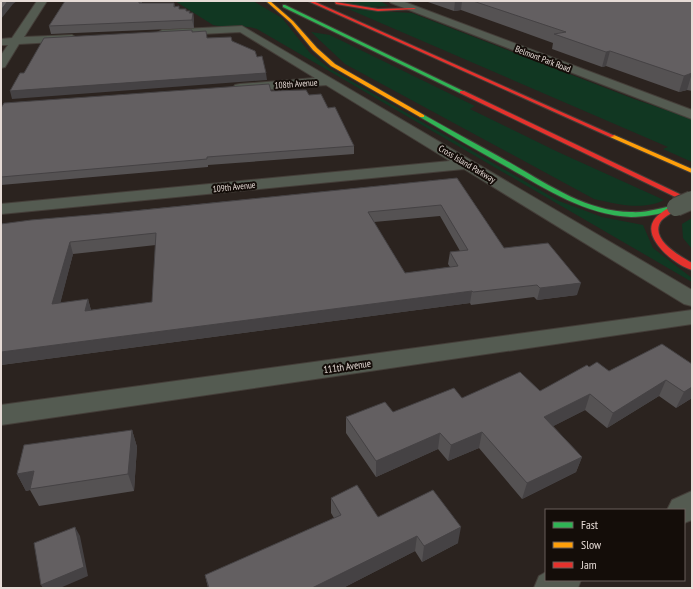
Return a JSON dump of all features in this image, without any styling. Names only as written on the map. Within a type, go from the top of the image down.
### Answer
[{"type":"highway","points":[[268,1],[295,25],[315,49],[333,65],[571,200],[603,212],[629,214],[666,211],[687,203]]},
{"type":"highway","points":[[274,1],[687,203]]},
{"type":"highway","points":[[310,1],[692,171]]},
{"type":"highway","points":[[330,1],[371,9],[414,9]]},
{"type":"highway","points":[[687,203],[664,215],[656,224],[654,230],[656,237],[661,244],[692,267]]},
{"type":"street","points":[[1,64],[42,1]]},
{"type":"street","name":"Belmont Park Road","points":[[394,1],[692,115]]},
{"type":"street","name":"Cross Island Parkway","points":[[155,34],[242,29],[692,299]]},
{"type":"street","points":[[1,42],[85,38]]},
{"type":"street","name":"108th Avenue","points":[[224,89],[327,81]]},
{"type":"street","name":"109th Avenue","points":[[1,209],[468,164]]},
{"type":"street","name":"111th Avenue","points":[[1,415],[692,317]]},
{"type":"street","points":[[551,588],[562,581]]},
{"type":"green space","points":[[175,1],[253,1],[282,18],[310,53],[329,68],[559,201],[602,217],[643,225],[653,248],[692,278],[692,282],[257,29],[213,25]]},
{"type":"green space","points":[[337,1],[380,1],[389,6],[370,7]]},
{"type":"green space","points":[[346,8],[412,13],[634,99],[692,119],[692,162],[663,149],[668,147]]},
{"type":"green space","points":[[311,32],[330,35],[475,106],[470,109],[558,152],[664,200],[647,205],[629,206],[594,199],[345,64]]},
{"type":"green space","points":[[692,218],[692,249],[683,238],[682,224]]},
{"type":"building","points":[[1,1],[8,1],[1,10]]},
{"type":"building","points":[[65,1],[139,1],[139,3],[174,3],[174,7],[179,6],[179,9],[186,9],[186,11],[190,11],[189,13],[193,13],[192,20],[49,26]]},
{"type":"building","points":[[473,1],[692,1],[692,73],[684,76],[610,51],[606,52],[554,34],[566,32]]},
{"type":"building","points":[[192,30],[192,32],[206,31],[207,38],[231,37],[232,41],[255,51],[257,57],[262,56],[266,73],[10,91],[20,73],[24,73],[44,38]]},
{"type":"building","points":[[269,84],[271,91],[306,90],[309,95],[321,94],[328,108],[335,107],[354,146],[207,157],[207,159],[1,177],[1,108],[4,103]]},
{"type":"building","points":[[457,178],[504,248],[548,243],[581,283],[540,288],[537,285],[472,291],[1,352],[1,224]],"holes":[[[441,205],[468,250],[450,252],[458,266],[405,273],[368,212]],[[156,233],[152,302],[85,311],[88,299],[52,304],[70,242]]]},
{"type":"building","points":[[662,344],[692,364],[692,387],[684,392],[666,380],[613,413],[590,394],[544,417],[582,457],[527,483],[482,432],[451,445],[440,433],[376,461],[346,417],[385,402],[393,412],[454,388],[462,398],[520,372],[540,391],[587,365],[589,367],[597,362],[609,371]]},
{"type":"building","points":[[132,430],[128,474],[30,489],[34,471],[17,474],[24,445]]},
{"type":"building","points":[[357,485],[378,517],[433,490],[461,527],[424,546],[417,536],[312,588],[209,588],[205,575],[341,515],[331,498]]},
{"type":"building","points":[[75,527],[84,567],[41,585],[34,543]]},
{"type":"traffic: fast","points":[[284,6],[462,92]]},
{"type":"traffic: fast","points":[[422,116],[551,189],[590,207],[631,215],[653,213],[676,207]]},
{"type":"traffic: slow","points":[[268,1],[292,22],[315,49],[333,65],[422,116]]},
{"type":"traffic: slow","points":[[612,136],[692,171]]},
{"type":"traffic: jam","points":[[310,1],[612,136]]},
{"type":"traffic: jam","points":[[336,3],[378,10],[414,9]]},
{"type":"traffic: jam","points":[[462,92],[692,203]]},
{"type":"traffic: jam","points":[[675,207],[657,221],[655,231],[656,237],[660,243],[673,255],[692,267]]}]
